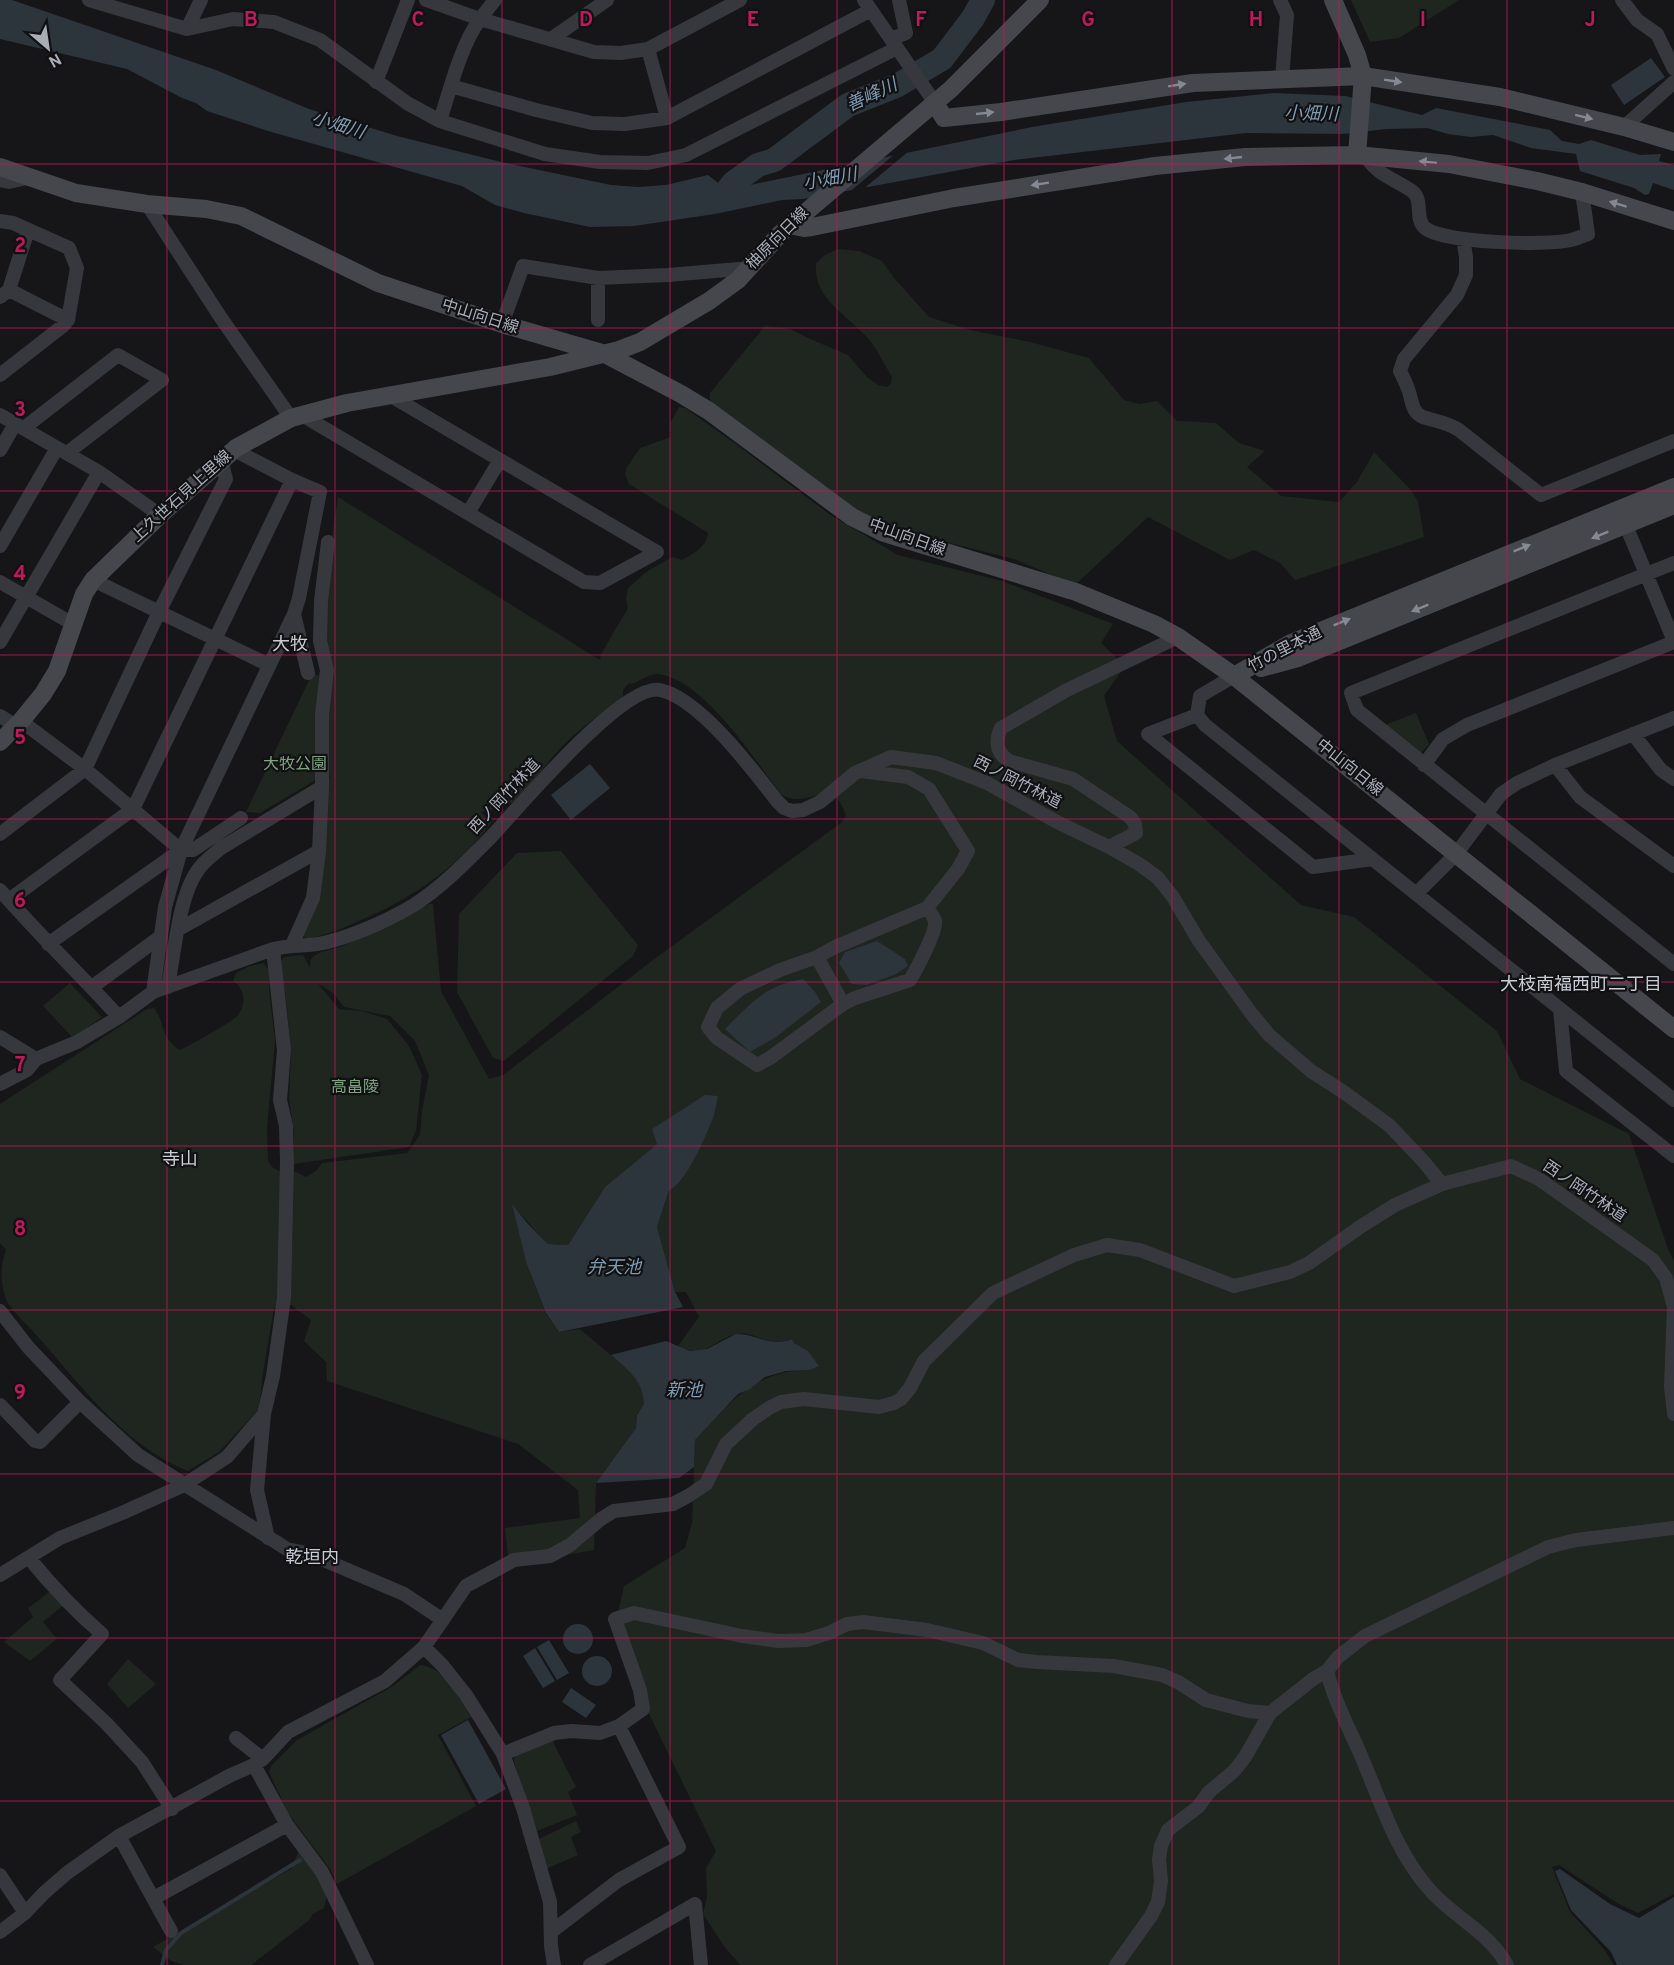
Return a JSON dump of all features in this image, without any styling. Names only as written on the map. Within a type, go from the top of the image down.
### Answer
[{"type":"main road","name":"柚原向日線","points":[[605,354],[629,347],[683,318],[724,291],[750,268],[789,225],[934,103],[977,64],[1040,0]]},
{"type":"main road","points":[[1333,0],[1357,54],[1363,76],[1361,155]]},
{"type":"main road","points":[[934,103],[944,118],[1001,112],[1193,83],[1363,76],[1500,97],[1624,127],[1674,142]]},
{"type":"main road","points":[[789,225],[812,227],[954,198],[1155,166],[1245,157],[1361,155],[1449,164],[1582,192],[1674,221]]},
{"type":"main road","name":"中山向日線","points":[[0,167],[76,193],[147,204],[206,209],[242,216],[378,283],[502,324],[605,354],[709,411],[852,517],[884,533],[1076,592],[1154,624],[1233,676],[1674,1029]]},
{"type":"main road","name":"上久世石見上里線","points":[[0,742],[43,694],[57,671],[84,594],[93,580],[220,460],[236,448],[296,416],[347,403],[550,367],[605,354]]},
{"type":"main road","name":"竹の里本通","points":[[1623,517],[1674,487]]},
{"type":"main road","name":"竹の里本通","points":[[1233,676],[1292,643],[1623,517],[1674,505]]},
{"type":"street","points":[[88,0],[120,4],[187,29],[233,19],[274,22],[320,40],[407,103],[440,121],[545,154],[600,162],[648,162],[686,155],[894,44],[906,33],[899,0]]},
{"type":"street","points":[[187,29],[201,0]]},
{"type":"street","points":[[376,82],[408,0]]},
{"type":"street","points":[[426,0],[480,19],[594,52],[621,53],[648,49],[740,0]]},
{"type":"street","points":[[440,121],[473,29],[495,0]]},
{"type":"street","points":[[551,39],[607,0]]},
{"type":"street","points":[[1280,0],[1287,15],[1282,79]]},
{"type":"street","points":[[1623,0],[1637,21],[1657,34],[1674,69]]},
{"type":"street","points":[[451,86],[592,123],[625,124],[667,118],[867,5],[934,103]]},
{"type":"street","points":[[648,49],[667,118]]},
{"type":"street","points":[[1624,127],[1674,82]]},
{"type":"street","points":[[1361,155],[1385,177],[1413,192],[1418,198],[1420,220],[1424,227],[1433,232],[1462,239],[1526,243],[1570,241],[1588,234],[1582,192]]},
{"type":"street","points":[[0,180],[9,182],[27,178]]},
{"type":"street","points":[[147,204],[221,318],[296,416],[468,513],[584,582],[600,583],[657,552],[391,396]]},
{"type":"street","points":[[0,221],[13,223],[69,248],[77,268],[68,320],[0,375]]},
{"type":"street","points":[[28,230],[5,294],[68,320]]},
{"type":"street","points":[[1462,239],[1466,257],[1466,275],[1457,295],[1404,360],[1400,371],[1408,386],[1412,406],[1421,417],[1447,423],[1459,430],[1541,495],[1674,441]]},
{"type":"street","points":[[502,324],[523,267],[598,278],[750,268]]},
{"type":"street","points":[[598,278],[598,321]]},
{"type":"street","points":[[0,450],[20,426],[118,355],[162,380],[62,451],[0,546]]},
{"type":"street","points":[[0,415],[99,472],[160,516]]},
{"type":"street","points":[[153,992],[165,907],[181,850],[294,614],[320,492],[242,454],[236,448]]},
{"type":"street","points":[[0,834],[85,769],[159,612],[226,479],[220,460]]},
{"type":"street","points":[[468,513],[500,460]]},
{"type":"street","points":[[0,642],[99,472]]},
{"type":"street","points":[[118,1017],[4,895],[133,809],[292,480]]},
{"type":"street","points":[[1424,765],[1443,739],[1467,725],[1674,642],[1623,517]]},
{"type":"street","points":[[292,945],[313,898],[319,851],[322,715],[327,670],[320,641],[321,601],[328,542]]},
{"type":"street","points":[[1674,563],[1352,693],[1357,710],[1674,964]]},
{"type":"street","points":[[93,580],[268,665]]},
{"type":"street","points":[[0,582],[74,624]]},
{"type":"street","points":[[294,614],[308,673]]},
{"type":"street","points":[[1109,847],[1136,833],[1135,824],[1130,818],[1073,779],[1009,761],[1001,756],[998,750],[998,734],[1001,728],[1067,690],[1178,638]]},
{"type":"street","points":[[1233,676],[1200,696],[1197,715],[1205,725],[1674,1100]]},
{"type":"street","name":"西ノ岡竹林道","points":[[0,1084],[27,1070],[36,1059],[77,1042],[153,992],[273,949],[330,941],[368,928],[414,904],[444,883],[523,804],[566,754],[617,709],[649,690],[659,690],[676,696],[714,727],[777,801],[792,811],[803,810],[820,802],[859,771],[891,757],[936,763],[987,783],[1139,864],[1158,878],[1173,897],[1206,950],[1269,1035],[1311,1071],[1390,1126],[1442,1184],[1511,1166],[1539,1179],[1653,1260],[1666,1278],[1674,1307],[1671,1387],[1674,1414]]},
{"type":"street","points":[[1197,715],[1148,734],[1313,867],[1373,859]]},
{"type":"street","points":[[0,716],[19,723],[85,769],[181,850]]},
{"type":"street","points":[[1416,894],[1456,854],[1502,794],[1517,783],[1555,765],[1674,718]]},
{"type":"street","points":[[1633,734],[1661,770],[1674,779]]},
{"type":"street","points":[[1555,765],[1580,797],[1674,867]]},
{"type":"street","points":[[859,771],[908,777],[929,789],[968,851],[958,869],[927,908],[740,989],[717,1008],[708,1027],[717,1038],[758,1065],[843,1004],[910,980],[935,928],[935,920],[927,908]]},
{"type":"street","points":[[168,987],[189,888],[197,871],[221,848],[322,787]]},
{"type":"street","points":[[48,944],[181,850],[193,850],[241,818]]},
{"type":"street","points":[[179,929],[319,851]]},
{"type":"street","points":[[92,987],[160,937]]},
{"type":"street","points":[[268,1538],[257,1490],[264,1414],[273,1376],[284,1298],[287,1161],[286,1126],[280,1101],[284,1050],[273,949]]},
{"type":"street","points":[[817,957],[843,1004]]},
{"type":"street","points":[[1560,1009],[1566,1071],[1674,1155]]},
{"type":"street","points":[[0,1037],[36,1059]]},
{"type":"street","points":[[0,1932],[25,1913],[68,1873],[119,1836],[258,1762],[288,1732],[386,1681],[424,1647],[466,1586],[514,1560],[550,1556],[570,1545],[614,1511],[673,1504],[688,1496],[705,1484],[726,1444],[753,1419],[775,1405],[804,1399],[879,1407],[901,1399],[910,1388],[924,1361],[993,1293],[1074,1255],[1107,1245],[1140,1250],[1234,1286],[1290,1272],[1310,1263],[1395,1205],[1442,1184]]},
{"type":"street","points":[[0,1311],[28,1347],[80,1402],[138,1455],[287,1549],[310,1554],[404,1594],[443,1620]]},
{"type":"street","points":[[0,1405],[35,1442],[40,1442],[80,1402]]},
{"type":"street","points":[[0,1575],[60,1538],[122,1514],[184,1485],[227,1456],[264,1414]]},
{"type":"street","points":[[1116,1965],[1151,1916],[1158,1902],[1161,1881],[1159,1859],[1161,1846],[1168,1830],[1198,1808],[1209,1792],[1234,1771],[1245,1757],[1270,1713],[1313,1679],[1327,1671],[1338,1657],[1365,1636],[1548,1547],[1586,1539],[1674,1528]]},
{"type":"street","points":[[29,1558],[46,1579],[102,1634],[60,1680],[107,1724],[142,1762],[172,1809]]},
{"type":"street","points":[[503,1754],[554,1732],[600,1733],[619,1726],[643,1709],[640,1690],[615,1619],[634,1613],[742,1636],[778,1641],[806,1640],[829,1633],[847,1624],[863,1622],[927,1630],[983,1643],[1017,1660],[1113,1666],[1162,1675],[1178,1682],[1206,1700],[1248,1711],[1270,1713]]},
{"type":"street","points":[[424,1647],[466,1695],[503,1754],[523,1808],[550,1902],[554,1965]]},
{"type":"street","points":[[1327,1671],[1332,1694],[1359,1751],[1382,1821],[1428,1889],[1451,1911],[1477,1930],[1500,1953],[1507,1965]]},
{"type":"street","points":[[551,1932],[619,1880],[679,1846],[619,1726]]},
{"type":"street","points":[[236,1738],[258,1762],[287,1825],[322,1872],[367,1965]]},
{"type":"street","points":[[154,1898],[287,1825]]},
{"type":"street","points":[[119,1836],[171,1931]]},
{"type":"street","points":[[0,1875],[25,1913]]},
{"type":"street","points":[[590,1965],[695,1904],[701,1965]]},
{"type":"green space","points":[[1351,0],[1459,0],[1399,38],[1370,42]]},
{"type":"green space","points":[[838,249],[859,251],[882,261],[929,317],[970,330],[1030,342],[1089,358],[1124,400],[1139,404],[1157,401],[1177,421],[1216,423],[1239,443],[1265,451],[1247,467],[1281,496],[1339,502],[1357,482],[1374,452],[1409,488],[1418,501],[1424,537],[1295,580],[1280,563],[1254,550],[1230,560],[1148,517],[1075,585],[1014,559],[906,532],[857,511],[811,479],[710,401],[710,393],[765,326],[790,329],[848,355],[867,377],[878,385],[887,387],[891,383],[892,377],[872,343],[831,303],[819,285],[816,263],[825,255]]},
{"type":"green space","name":"高畠陵","points":[[679,407],[685,408],[737,445],[829,514],[898,555],[1002,581],[1113,624],[1101,643],[1125,666],[1104,696],[1117,741],[1301,905],[1354,917],[1497,1031],[1520,1079],[1629,1134],[1674,1261],[1674,1894],[1638,1913],[1617,1903],[1559,1865],[1552,1867],[1570,1912],[1604,1949],[1614,1965],[740,1965],[703,1914],[707,1897],[706,1868],[716,1851],[648,1712],[644,1690],[613,1634],[624,1586],[685,1548],[692,1523],[695,1440],[720,1413],[758,1382],[790,1371],[810,1370],[813,1361],[792,1339],[775,1342],[743,1333],[728,1337],[702,1350],[687,1350],[678,1346],[699,1317],[686,1292],[675,1292],[657,1227],[669,1190],[657,1144],[605,1187],[568,1245],[548,1244],[513,1206],[526,1262],[546,1314],[559,1332],[580,1329],[633,1374],[644,1393],[644,1404],[637,1415],[636,1428],[596,1483],[594,1550],[509,1565],[505,1528],[580,1518],[578,1490],[518,1444],[327,1381],[326,1362],[304,1341],[311,1320],[291,1305],[274,1308],[259,1409],[219,1452],[188,1471],[144,1447],[106,1414],[8,1304],[2,1280],[6,1250],[0,1243],[0,1104],[147,1009],[154,1008],[169,1041],[180,1050],[239,1014],[243,1004],[243,993],[233,981],[236,973],[250,966],[264,963],[269,971],[275,1040],[267,1128],[268,1161],[272,1167],[281,1172],[296,1172],[306,1177],[316,1171],[322,1163],[407,1153],[420,1135],[429,1075],[415,1041],[390,1016],[344,1007],[334,994],[319,984],[312,971],[320,986],[339,1009],[362,1011],[387,1019],[409,1046],[422,1075],[416,1130],[409,1147],[294,1164],[294,1133],[289,1098],[291,1054],[280,962],[284,957],[303,955],[310,968],[311,960],[317,954],[356,940],[433,904],[441,991],[489,1079],[503,1075],[653,960],[841,823],[846,816],[844,809],[831,792],[799,799],[781,794],[726,722],[709,704],[692,689],[674,679],[653,674],[628,684],[623,690],[623,699],[596,717],[571,738],[516,800],[481,812],[492,822],[464,854],[448,868],[397,903],[332,932],[305,939],[304,935],[317,903],[330,777],[324,639],[331,544],[338,497],[600,660],[601,654],[628,608],[626,598],[628,588],[646,572],[672,557],[682,560],[695,552],[707,538],[708,533],[629,484],[625,474],[640,448],[671,437],[670,423]]},
{"type":"green space","name":"大牧公園","points":[[312,674],[319,675],[318,774],[314,781],[260,813],[246,812]]},
{"type":"green space","points":[[1416,713],[1429,744],[1419,755],[1385,725]]},
{"type":"green space","points":[[561,851],[638,945],[633,956],[504,1061],[493,1058],[457,992],[459,914],[517,853]]},
{"type":"green space","points":[[70,983],[102,1017],[73,1038],[43,1006]]},
{"type":"green space","points":[[52,1590],[65,1604],[43,1622],[57,1639],[30,1661],[4,1642],[33,1617],[28,1608]]},
{"type":"green space","points":[[128,1659],[156,1684],[128,1708],[107,1684]]},
{"type":"green space","points":[[420,1665],[429,1667],[445,1677],[457,1692],[471,1717],[438,1735],[476,1806],[337,1884],[330,1869],[288,1813],[269,1772],[271,1766],[297,1740],[393,1686]]},
{"type":"green space","points":[[552,1740],[576,1787],[568,1792],[577,1815],[537,1831],[514,1758],[516,1755]]},
{"type":"green space","points":[[576,1821],[581,1832],[571,1837],[578,1855],[546,1869],[539,1839]]},
{"type":"green space","points":[[299,1851],[328,1892],[324,1908],[313,1914],[308,1921],[251,1965],[184,1965],[171,1961],[153,1947],[291,1869]]},
{"type":"water","name":"小畑川","points":[[0,0],[12,0],[216,70],[309,109],[397,136],[501,162],[611,185],[638,187],[666,185],[708,175],[722,186],[750,185],[1032,127],[1186,102],[1274,93],[1345,96],[1422,115],[1436,108],[1550,130],[1562,141],[1579,144],[1591,140],[1640,155],[1661,154],[1659,161],[1674,165],[1674,190],[1653,183],[1649,194],[1645,195],[1634,188],[1580,171],[1576,154],[1531,148],[1493,135],[1471,137],[1427,128],[1386,129],[1343,134],[1246,133],[1014,160],[803,199],[782,200],[715,214],[634,226],[590,227],[495,205],[462,186],[268,131],[207,111],[196,103],[127,69],[0,39]]},
{"type":"water","points":[[1651,58],[1665,77],[1624,105],[1611,85]]},
{"type":"water","points":[[590,764],[610,788],[571,820],[551,795]]},
{"type":"water","points":[[877,941],[905,959],[908,966],[896,974],[867,985],[852,984],[839,963],[845,952]]},
{"type":"water","points":[[803,979],[821,1002],[776,1037],[750,1052],[725,1029],[760,996],[778,986]]},
{"type":"water","name":"弁天池","points":[[705,1095],[718,1096],[712,1120],[687,1171],[669,1190],[657,1227],[675,1292],[683,1307],[559,1332],[546,1313],[526,1262],[512,1204],[548,1244],[568,1245],[605,1187],[657,1144],[652,1129]]},
{"type":"water","name":"新池","points":[[736,1334],[777,1342],[792,1339],[794,1343],[808,1351],[819,1366],[810,1370],[786,1371],[765,1377],[750,1389],[738,1394],[695,1440],[694,1467],[679,1478],[596,1483],[636,1428],[637,1415],[644,1404],[638,1382],[611,1355],[666,1341],[690,1351],[707,1349]]},
{"type":"water","points":[[578,1624],[589,1628],[593,1639],[589,1650],[578,1654],[567,1650],[563,1639],[567,1628]]},
{"type":"water","points":[[549,1640],[569,1673],[557,1680],[537,1647]]},
{"type":"water","points":[[535,1648],[555,1681],[543,1688],[523,1656]]},
{"type":"water","points":[[597,1656],[608,1660],[612,1671],[608,1682],[597,1686],[586,1682],[582,1671],[586,1660]]},
{"type":"water","points":[[571,1688],[596,1705],[586,1718],[562,1702]]},
{"type":"water","points":[[468,1720],[506,1789],[479,1804],[441,1735]]},
{"type":"water","points":[[1560,1869],[1610,1904],[1639,1918],[1674,1897],[1674,1965],[1617,1965],[1611,1952],[1571,1910],[1555,1871]]},
{"type":"pier","points":[[915,146],[861,191],[847,194],[901,149]]},
{"type":"waterway","name":"善峰川","points":[[720,200],[733,183],[758,165],[774,160],[848,105],[898,85],[942,59],[973,18],[983,0]]},
{"type":"waterway","points":[[162,1965],[166,1950],[181,1933],[300,1860]]},
{"type":"district","name":"大牧","points":[[290,645]]},
{"type":"district","name":"大枝南福西町二丁目","points":[[1581,985]]},
{"type":"district","name":"寺山","points":[[180,1160]]},
{"type":"district","name":"乾垣内","points":[[312,1558]]}]
